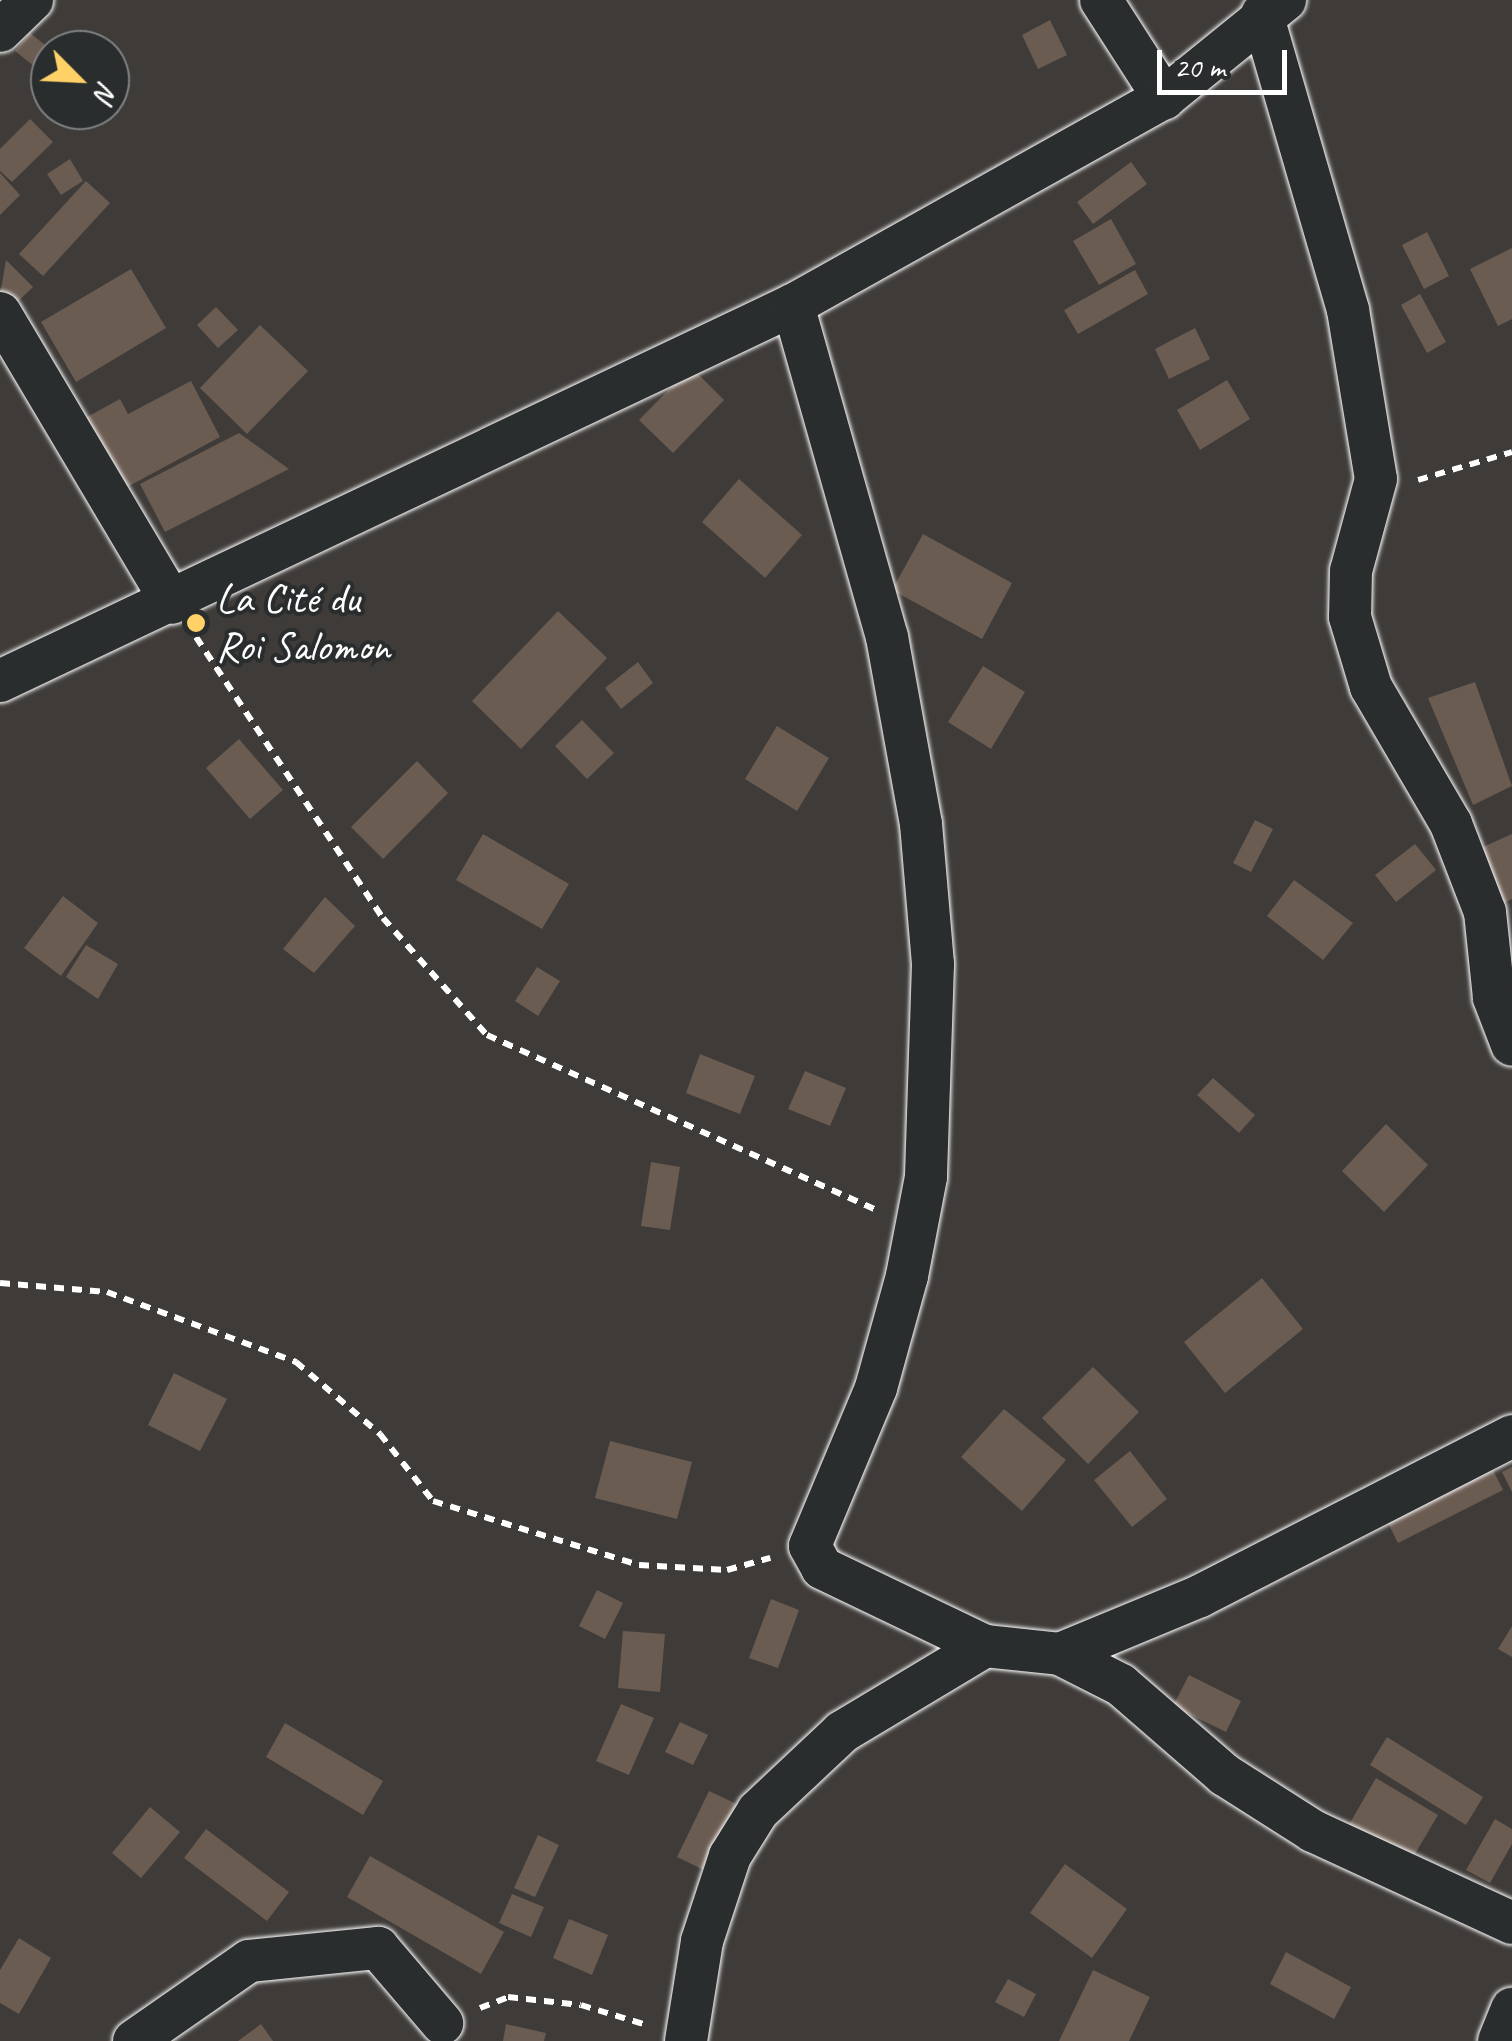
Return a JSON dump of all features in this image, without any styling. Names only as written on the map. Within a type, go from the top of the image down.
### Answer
[{"type":"street","points":[[0,31],[32,0]]},
{"type":"street","points":[[1101,0],[1164,98]]},
{"type":"street","points":[[0,681],[172,603],[793,305],[1164,98],[1273,7],[1348,310],[1376,479],[1351,572],[1350,618],[1371,687],[1451,824],[1485,912],[1494,998],[1512,1045]]},
{"type":"street","points":[[793,305],[887,637],[921,824],[932,1035],[917,1227],[876,1388],[810,1546],[822,1568],[986,1646],[1060,1654],[1121,1685],[1225,1776],[1312,1832],[1512,1923]]},
{"type":"street","points":[[0,312],[172,603]]},
{"type":"street","points":[[1060,1654],[1200,1596],[1512,1436]]},
{"type":"street","points":[[686,2039],[702,1941],[730,1856],[758,1811],[842,1732],[986,1646]]},
{"type":"street","points":[[134,2041],[249,1961],[378,1948],[442,2023]]},
{"type":"street","points":[[1499,2041],[1512,2009]]},
{"type":"path","points":[[1376,479],[1441,478],[1512,452]]},
{"type":"path","points":[[172,603],[383,918],[487,1036],[604,1096],[917,1227]]},
{"type":"path","points":[[0,1283],[106,1292],[296,1362],[380,1434],[433,1501],[565,1546],[639,1565],[727,1570],[810,1546]]},
{"type":"path","points":[[442,2023],[508,1997],[582,2005],[686,2039]]},
{"type":"building","points":[[1050,20],[1067,55],[1038,69],[1022,35]]},
{"type":"building","points":[[30,33],[30,63],[15,51]]},
{"type":"building","points":[[30,119],[30,130],[41,130],[53,142],[12,182],[0,171],[0,149]]},
{"type":"building","points":[[70,159],[83,181],[61,195],[47,174]]},
{"type":"building","points":[[1131,162],[1147,184],[1093,224],[1077,202]]},
{"type":"building","points":[[0,173],[20,195],[0,215]]},
{"type":"building","points":[[86,181],[110,203],[43,276],[19,254]]},
{"type":"building","points":[[1111,219],[1136,264],[1099,285],[1073,241]]},
{"type":"building","points":[[1427,232],[1449,276],[1424,289],[1402,245]]},
{"type":"building","points":[[1512,248],[1512,319],[1498,326],[1470,269]]},
{"type":"building","points":[[6,260],[33,287],[12,307],[0,295]]},
{"type":"building","points":[[131,269],[166,328],[76,382],[41,322]]},
{"type":"building","points":[[1135,270],[1148,294],[1078,334],[1064,310]]},
{"type":"building","points":[[1420,294],[1446,342],[1427,353],[1401,305]]},
{"type":"building","points":[[216,307],[238,330],[218,348],[197,325]]},
{"type":"building","points":[[260,325],[308,371],[247,434],[200,388]]},
{"type":"building","points":[[1195,328],[1210,359],[1169,379],[1155,349]]},
{"type":"building","points":[[691,367],[724,400],[673,453],[639,420]]},
{"type":"building","points":[[1227,380],[1250,419],[1200,450],[1177,410]]},
{"type":"building","points":[[191,381],[220,437],[116,493],[78,422],[120,399],[128,414]]},
{"type":"building","points":[[239,433],[289,469],[165,532],[140,484]]},
{"type":"building","points":[[739,479],[802,535],[765,578],[702,522]]},
{"type":"building","points":[[923,534],[1012,583],[982,639],[892,590]]},
{"type":"building","points":[[558,611],[607,658],[521,749],[472,701]]},
{"type":"building","points":[[638,662],[653,683],[621,709],[605,688]]},
{"type":"building","points":[[983,666],[1025,692],[991,749],[948,722]]},
{"type":"building","points":[[1475,682],[1512,786],[1473,805],[1428,698]]},
{"type":"building","points":[[582,720],[614,753],[587,779],[555,746]]},
{"type":"building","points":[[777,726],[829,758],[797,811],[745,779]]},
{"type":"building","points":[[239,739],[283,790],[250,819],[206,768]]},
{"type":"building","points":[[417,761],[448,793],[383,859],[351,827]]},
{"type":"building","points":[[1255,820],[1273,829],[1251,872],[1233,863]]},
{"type":"building","points":[[483,834],[569,884],[542,929],[456,880]]},
{"type":"building","points":[[1512,834],[1512,899],[1490,909],[1465,855]]},
{"type":"building","points":[[1415,844],[1436,870],[1396,902],[1375,875]]},
{"type":"building","points":[[1294,880],[1353,923],[1323,960],[1267,916]]},
{"type":"building","points":[[63,896],[98,923],[61,976],[24,948]]},
{"type":"building","points":[[325,897],[355,926],[314,973],[283,949]]},
{"type":"building","points":[[86,945],[118,964],[98,999],[66,977]]},
{"type":"building","points":[[537,967],[560,981],[538,1016],[515,1001]]},
{"type":"building","points":[[700,1054],[755,1076],[740,1114],[686,1093]]},
{"type":"building","points":[[805,1071],[846,1088],[830,1126],[788,1109]]},
{"type":"building","points":[[1213,1078],[1255,1115],[1239,1133],[1197,1095]]},
{"type":"building","points":[[1386,1124],[1428,1165],[1384,1212],[1342,1171]]},
{"type":"building","points":[[651,1162],[680,1167],[670,1230],[641,1226]]},
{"type":"building","points":[[1262,1278],[1303,1329],[1225,1393],[1184,1342]]},
{"type":"building","points":[[1093,1367],[1139,1412],[1088,1464],[1042,1418]]},
{"type":"building","points":[[174,1373],[227,1399],[200,1451],[148,1425]]},
{"type":"building","points":[[1004,1409],[1066,1460],[1022,1511],[961,1457]]},
{"type":"building","points":[[610,1441],[692,1462],[677,1519],[595,1498]]},
{"type":"building","points":[[1130,1451],[1167,1499],[1132,1527],[1094,1480]]},
{"type":"building","points":[[1489,1462],[1503,1490],[1398,1543],[1384,1515]]},
{"type":"building","points":[[1512,1467],[1512,1492],[1502,1472]]},
{"type":"building","points":[[597,1590],[623,1603],[605,1639],[579,1626]]},
{"type":"building","points":[[771,1599],[799,1610],[778,1668],[749,1658]]},
{"type":"building","points":[[1512,1626],[1512,1657],[1498,1649]]},
{"type":"building","points":[[623,1631],[665,1634],[660,1692],[618,1688]]},
{"type":"building","points":[[1189,1675],[1241,1701],[1226,1732],[1173,1706]]},
{"type":"building","points":[[621,1704],[654,1718],[629,1775],[596,1761]]},
{"type":"building","points":[[680,1722],[708,1735],[693,1765],[665,1752]]},
{"type":"building","points":[[285,1723],[383,1781],[363,1815],[266,1757]]},
{"type":"building","points":[[1387,1737],[1483,1797],[1466,1825],[1370,1765]]},
{"type":"building","points":[[1376,1778],[1438,1815],[1409,1864],[1347,1828]]},
{"type":"building","points":[[709,1791],[743,1807],[710,1873],[677,1857]]},
{"type":"building","points":[[150,1807],[180,1832],[141,1878],[112,1853]]},
{"type":"building","points":[[1495,1819],[1512,1829],[1512,1844],[1490,1883],[1466,1870]]},
{"type":"building","points":[[206,1829],[289,1892],[267,1921],[184,1858]]},
{"type":"building","points":[[538,1835],[559,1845],[535,1897],[514,1888]]},
{"type":"building","points":[[370,1856],[504,1932],[481,1974],[347,1897]]},
{"type":"building","points":[[1065,1864],[1127,1909],[1092,1958],[1030,1913]]},
{"type":"building","points":[[512,1894],[544,1907],[531,1937],[499,1923]]},
{"type":"building","points":[[569,1919],[608,1935],[592,1975],[553,1958]]},
{"type":"building","points":[[19,1938],[51,1958],[19,2014],[0,2003],[0,1970]]},
{"type":"building","points":[[1286,1952],[1351,1987],[1334,2019],[1270,1984]]},
{"type":"building","points":[[1093,1970],[1150,1997],[1129,2041],[1059,2041]]},
{"type":"building","points":[[1008,1979],[1036,1994],[1024,2017],[995,2002]]},
{"type":"building","points":[[261,2024],[273,2041],[238,2041]]},
{"type":"building","points":[[506,2024],[546,2033],[544,2041],[503,2041]]},
{"type":"place","name":"La Cité du Roi Salomon","points":[[196,623]]}]
